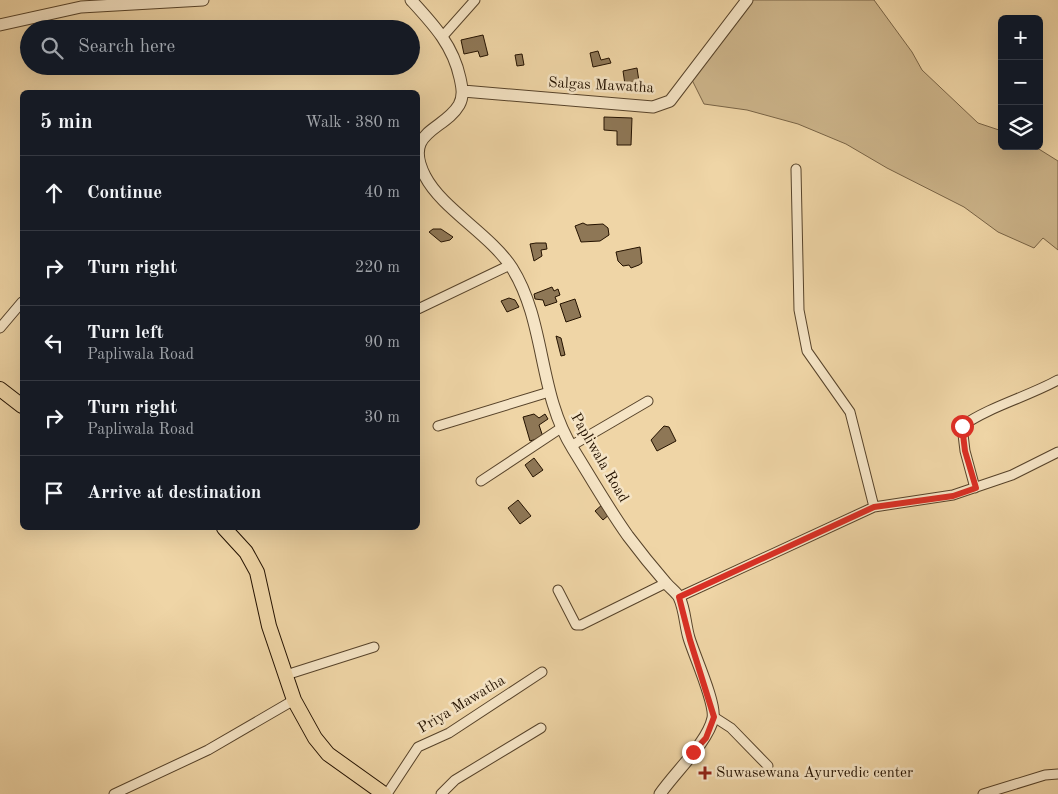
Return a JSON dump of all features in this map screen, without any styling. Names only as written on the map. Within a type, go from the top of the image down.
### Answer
[{"type":"main road","points":[[0,390],[20,405]]},
{"type":"main road","points":[[226,530],[246,552],[256,572],[269,626],[294,700],[315,738],[328,754],[386,794]]},
{"type":"street","points":[[22,20],[81,7],[203,0]]},
{"type":"street","points":[[411,0],[443,36],[457,62],[463,92]]},
{"type":"street","points":[[443,36],[475,0]]},
{"type":"street","name":"Salgas Mawatha","points":[[463,92],[653,107],[670,101],[746,0]]},
{"type":"street","points":[[0,25],[20,21]]},
{"type":"street","name":"Papliwala Road","points":[[463,92],[459,104],[450,115],[426,133],[420,143],[420,156],[424,174],[434,191],[474,226],[510,265],[521,284],[529,308],[549,392],[561,428],[628,534],[679,597],[714,717]]},
{"type":"street","points":[[796,169],[799,310],[807,351],[850,412],[874,507]]},
{"type":"street","points":[[420,308],[510,265]]},
{"type":"street","points":[[0,328],[20,304]]},
{"type":"street","points":[[976,488],[965,451],[962,426],[976,416],[1033,394],[1058,380]]},
{"type":"street","points":[[438,426],[549,392]]},
{"type":"street","points":[[571,446],[648,401]]},
{"type":"street","points":[[481,481],[561,428]]},
{"type":"street","points":[[679,597],[874,507],[953,496],[1012,475],[1058,452]]},
{"type":"street","points":[[558,590],[576,625],[581,625],[666,583]]},
{"type":"street","points":[[286,675],[374,647]]},
{"type":"street","name":"Priya Mawatha","points":[[386,794],[418,747],[449,732],[542,672]]},
{"type":"street","points":[[114,794],[208,750],[294,700]]},
{"type":"street","points":[[660,794],[673,775],[706,738],[714,717],[731,728],[768,766]]},
{"type":"street","points":[[441,794],[455,780],[541,728]]},
{"type":"street","points":[[983,794],[1045,775],[1058,774]]},
{"type":"shaded area","points":[[747,0],[874,0],[912,52],[922,70],[978,123],[998,130],[998,150],[1040,150],[1058,161],[1058,250],[1043,238],[1034,248],[998,232],[964,207],[887,168],[846,144],[798,124],[747,110],[704,104],[689,74]]},
{"type":"building","points":[[483,35],[488,55],[480,57],[478,51],[464,54],[461,40]]},
{"type":"building","points":[[598,51],[601,60],[609,58],[611,63],[593,67],[590,53]]},
{"type":"building","points":[[522,54],[524,65],[517,66],[515,55]]},
{"type":"building","points":[[637,68],[640,88],[626,91],[623,71]]},
{"type":"building","points":[[604,117],[632,118],[631,145],[617,145],[617,131],[604,130]]},
{"type":"building","points":[[583,223],[587,225],[603,224],[608,228],[609,235],[600,241],[581,242],[575,226]]},
{"type":"building","points":[[433,229],[441,229],[453,237],[450,240],[441,242],[429,232]]},
{"type":"building","points":[[546,243],[547,249],[541,250],[542,256],[534,261],[530,244]]},
{"type":"building","points":[[640,247],[642,263],[639,265],[631,268],[629,265],[623,266],[618,261],[616,252]]},
{"type":"building","points":[[552,287],[554,291],[558,289],[560,295],[555,297],[557,302],[545,306],[543,300],[535,299],[534,294]]},
{"type":"building","points":[[509,298],[515,300],[519,307],[507,312],[501,301]]},
{"type":"building","points":[[575,299],[581,317],[566,322],[560,304]]},
{"type":"building","points":[[556,336],[561,338],[565,355],[561,356]]},
{"type":"building","points":[[534,414],[539,418],[545,414],[548,419],[539,425],[543,437],[530,441],[523,417]]},
{"type":"building","points":[[664,426],[669,427],[676,441],[657,451],[651,440]]},
{"type":"building","points":[[534,458],[543,470],[533,477],[525,465]]},
{"type":"building","points":[[518,500],[531,516],[520,524],[508,508]]},
{"type":"building","points":[[603,504],[611,513],[603,520],[595,511]]},
{"type":"place","name":"Suwasewana Ayurvedic center","points":[[705,773]]},
{"type":"route","points":[[693,752],[706,738],[714,717],[679,597],[874,507],[953,496],[976,488],[965,451],[962,426]]}]
